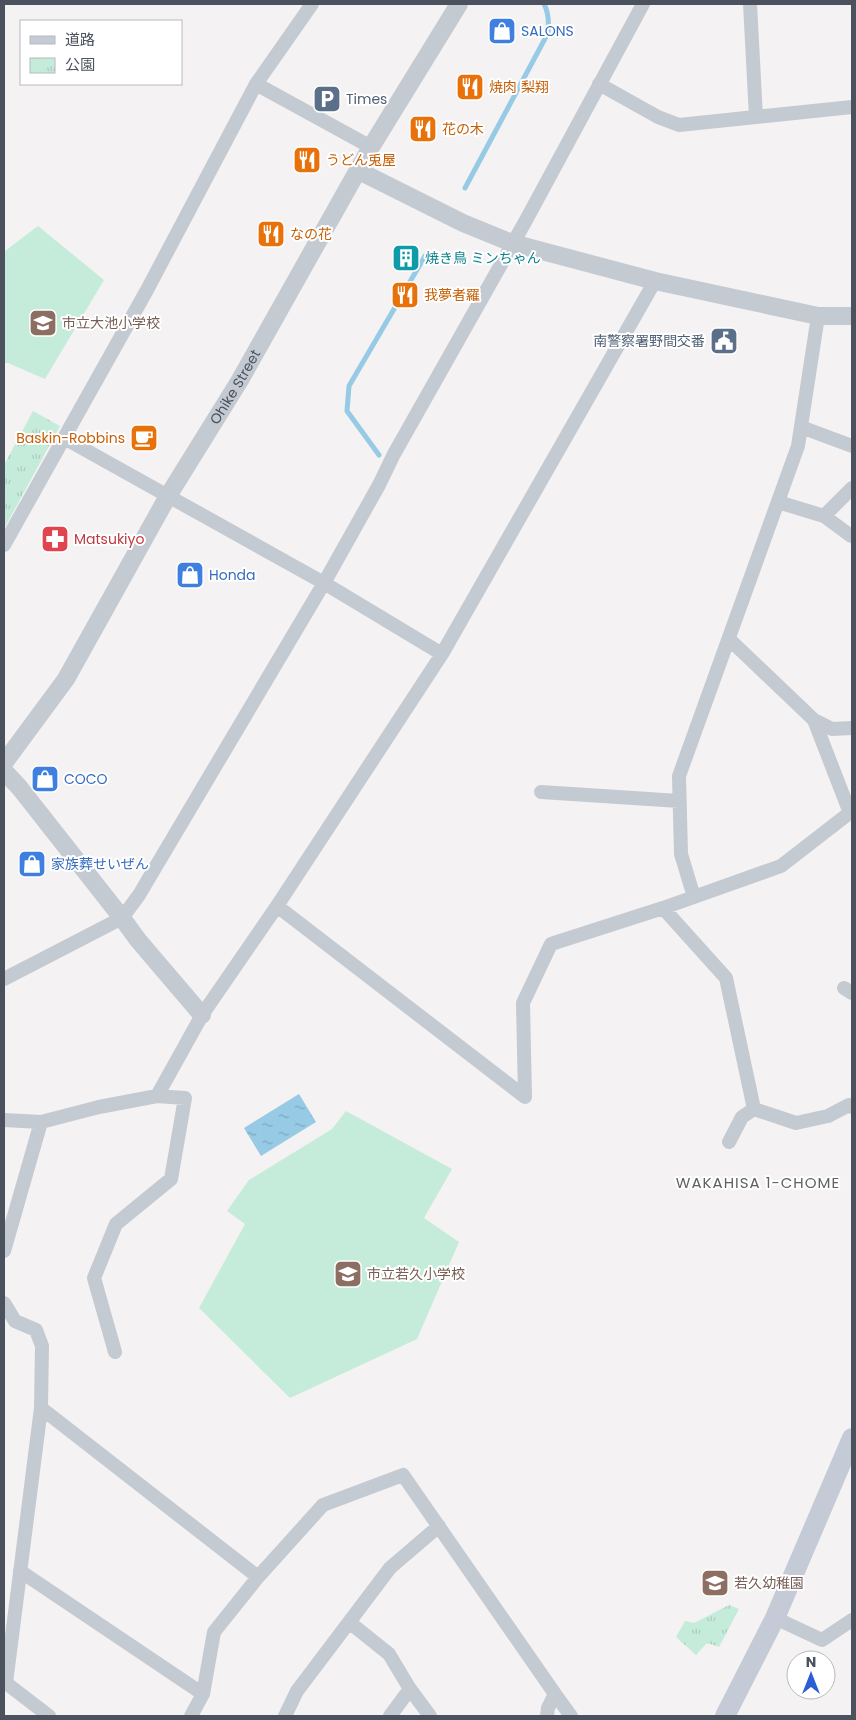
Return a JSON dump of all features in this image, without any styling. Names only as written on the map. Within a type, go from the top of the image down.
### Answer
[{"type":"main road","points":[[725,1716],[775,1618],[852,1438]]},
{"type":"street","points":[[4,545],[147,290],[256,84],[312,4]]},
{"type":"street","name":"Ohike Street","points":[[4,763],[66,679],[168,496],[240,380],[371,147],[459,4]]},
{"type":"street","points":[[4,979],[122,918],[139,895],[324,583],[643,4]]},
{"type":"street","points":[[750,4],[756,117]]},
{"type":"street","points":[[256,84],[371,147]]},
{"type":"street","points":[[600,84],[658,117],[679,124],[852,107]]},
{"type":"street","points":[[359,171],[463,223],[512,244],[655,281],[818,316],[852,316]]},
{"type":"street","points":[[157,1096],[202,1015],[277,906],[442,654],[655,281]]},
{"type":"street","points":[[694,897],[681,854],[679,776],[798,446],[818,316]]},
{"type":"street","points":[[801,427],[852,446]]},
{"type":"street","points":[[64,438],[324,583],[442,654]]},
{"type":"street","points":[[824,516],[852,488]]},
{"type":"street","points":[[778,502],[824,516],[851,536]]},
{"type":"street","points":[[729,639],[814,720],[832,729],[852,728]]},
{"type":"street","points":[[277,906],[525,1098],[523,1003],[551,944],[663,908],[780,866],[851,812],[814,720]]},
{"type":"street","points":[[4,771],[19,786],[138,940],[202,1015]]},
{"type":"street","points":[[541,792],[679,801]]},
{"type":"street","points":[[663,908],[726,978],[754,1109]]},
{"type":"street","points":[[4,1120],[41,1122],[99,1107],[157,1096],[184,1098],[171,1179],[116,1224],[94,1278],[115,1352]]},
{"type":"street","points":[[729,1142],[742,1116],[754,1109],[796,1123],[828,1116],[851,1104]]},
{"type":"street","points":[[4,1251],[41,1122]]},
{"type":"street","points":[[4,1303],[15,1321],[36,1330],[42,1346],[41,1408],[6,1683],[50,1716]]},
{"type":"street","points":[[41,1408],[258,1577]]},
{"type":"street","points":[[191,1716],[203,1694],[214,1632],[258,1577],[323,1505],[403,1476],[571,1716]]},
{"type":"street","points":[[285,1716],[297,1691],[390,1568],[438,1526]]},
{"type":"street","points":[[20,1571],[203,1694]]},
{"type":"street","points":[[775,1618],[822,1640],[852,1620]]},
{"type":"street","points":[[349,1622],[389,1654],[410,1689],[430,1716]]},
{"type":"street","points":[[390,1716],[410,1689]]},
{"type":"street","points":[[547,1716],[548,1708],[555,1694]]},
{"type":"green space","name":"市立大池小学校","points":[[38,226],[104,280],[45,379],[4,363],[4,250]]},
{"type":"green space","points":[[33,411],[60,426],[4,529],[4,465]]},
{"type":"green space","points":[[346,1111],[452,1169],[424,1218],[459,1242],[417,1339],[290,1398],[199,1308],[245,1224],[227,1211],[249,1180],[332,1129]]},
{"type":"green space","points":[[729,1605],[739,1609],[719,1647],[707,1643],[696,1655],[676,1637],[685,1621],[694,1623]]},
{"type":"water","points":[[299,1094],[316,1122],[261,1156],[244,1128]]},
{"type":"waterway","points":[[465,188],[548,33],[548,18],[544,4]]},
{"type":"waterway","points":[[379,455],[347,411],[349,386],[425,256]]},
{"type":"place","name":"SALONS","points":[[502,31]]},
{"type":"place","name":"焼肉 梨翔","points":[[470,87]]},
{"type":"place","name":"Times","points":[[327,99]]},
{"type":"place","name":"花の木","points":[[423,129]]},
{"type":"place","name":"うどん兎屋","points":[[307,160]]},
{"type":"place","name":"なの花","points":[[271,234]]},
{"type":"place","name":"焼き鳥 ミンちゃん","points":[[406,258]]},
{"type":"place","name":"我夢者羅","points":[[405,295]]},
{"type":"place","name":"市立大池小学校","points":[[43,323]]},
{"type":"place","name":"南警察署野間交番","points":[[724,341]]},
{"type":"place","name":"Baskin-Robbins","points":[[144,438]]},
{"type":"place","name":"Matsukiyo","points":[[55,539]]},
{"type":"place","name":"Honda","points":[[190,575]]},
{"type":"place","name":"COCO","points":[[45,779]]},
{"type":"place","name":"家族葬せいぜん","points":[[32,864]]},
{"type":"place","name":"市立若久小学校","points":[[348,1274]]},
{"type":"place","name":"若久幼稚園","points":[[715,1583]]},
{"type":"district","name":"WAKAHISA 1-CHOME","points":[[758,1183]]}]
